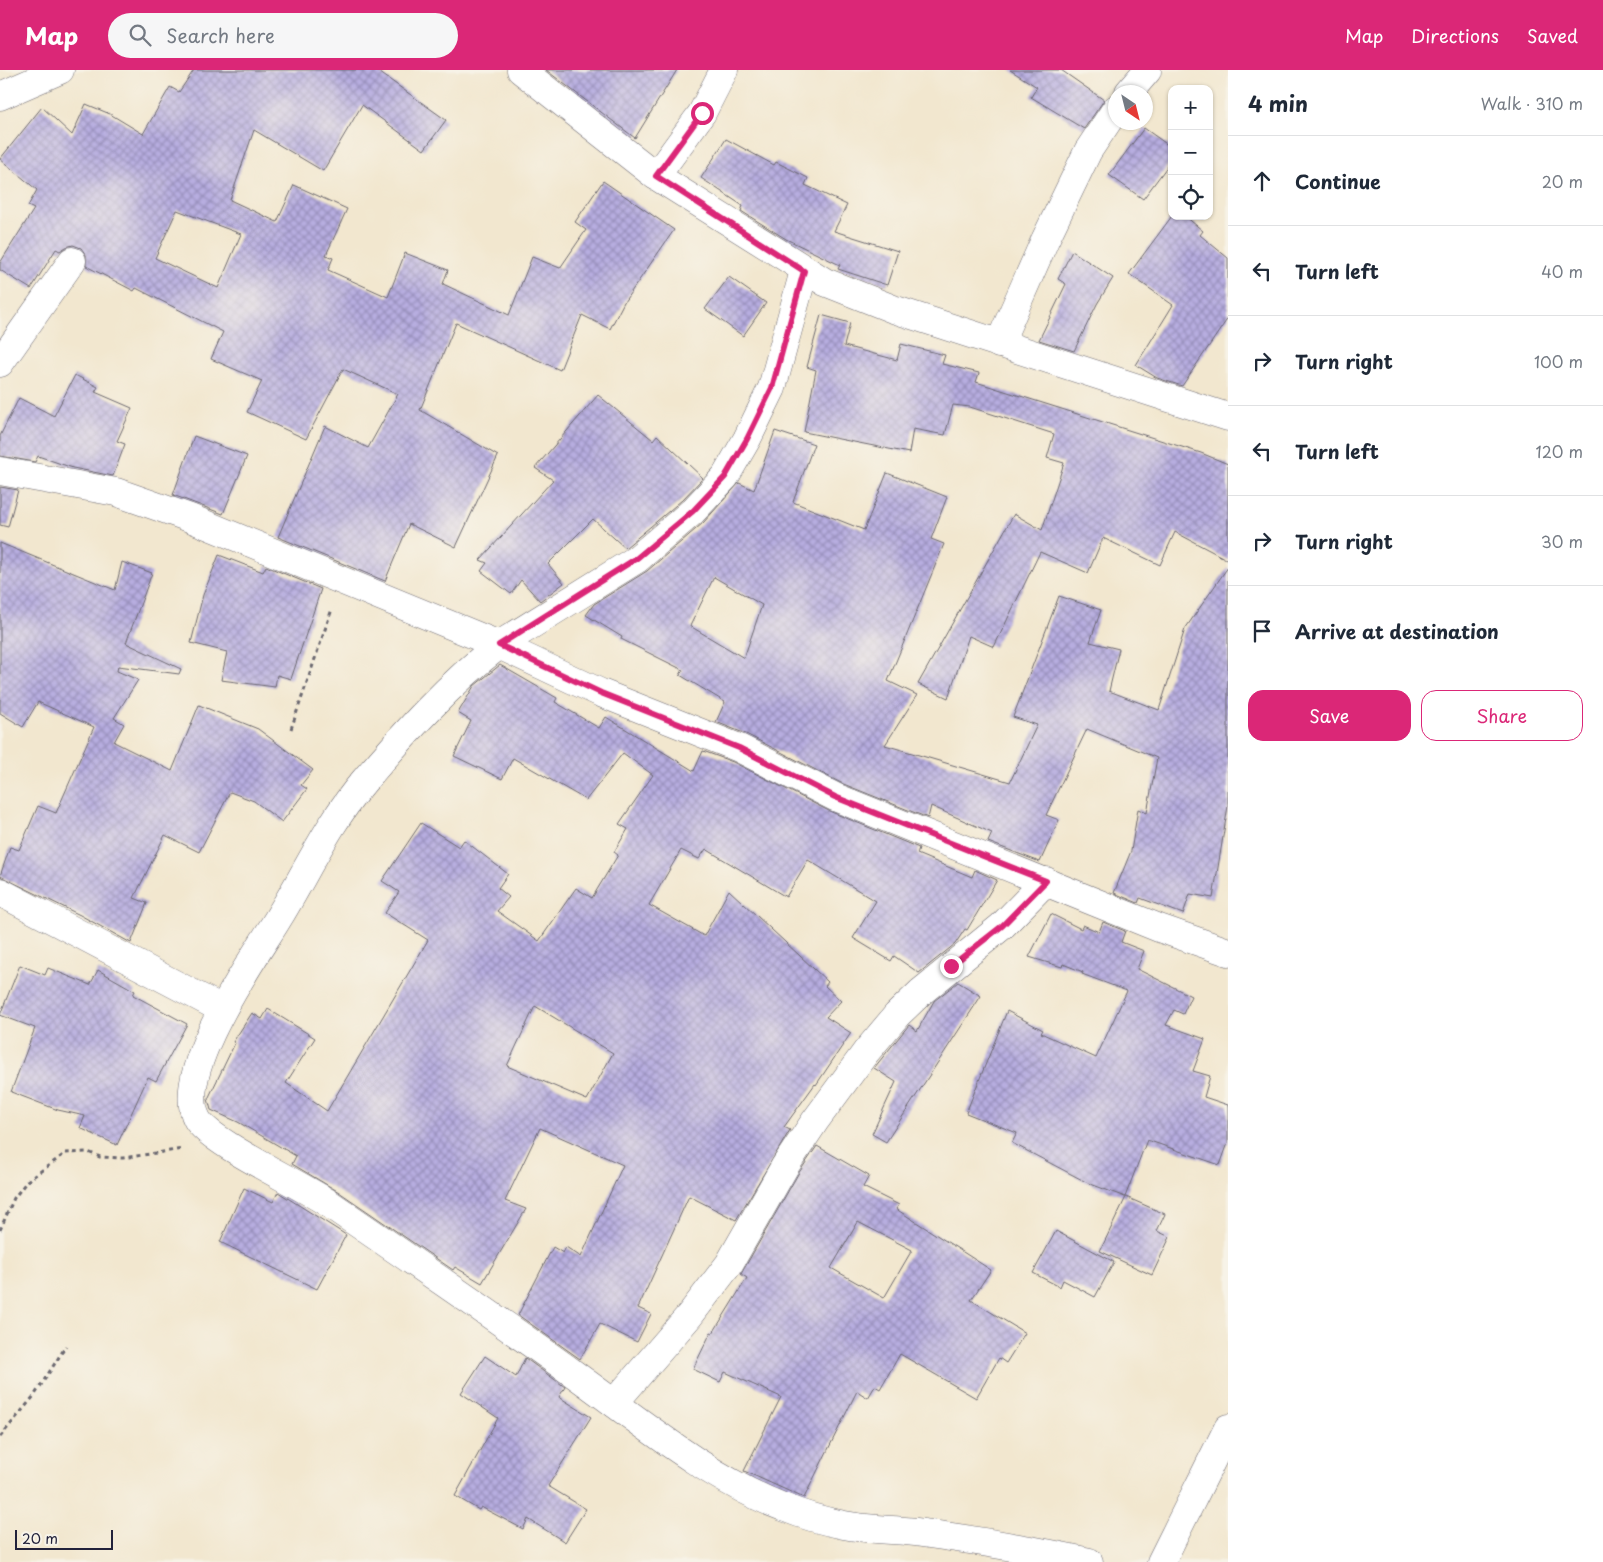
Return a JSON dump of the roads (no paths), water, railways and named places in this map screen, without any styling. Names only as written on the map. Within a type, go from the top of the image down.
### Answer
[{"type":"street","points":[[0,96],[60,70]]},
{"type":"street","points":[[521,70],[656,176],[804,271],[825,282],[893,309],[1228,417]]},
{"type":"street","points":[[656,176],[702,113],[724,70]]},
{"type":"street","points":[[1135,85],[1147,71]]},
{"type":"street","points":[[999,344],[1045,240],[1088,151],[1108,121]]},
{"type":"street","points":[[0,364],[72,261]]},
{"type":"street","points":[[804,271],[772,388],[747,439],[725,477],[693,511],[637,558],[499,645],[464,675],[400,741],[336,817],[279,917],[222,1009],[199,1064],[193,1085],[197,1120],[218,1139],[321,1198],[650,1429],[740,1487],[784,1508],[844,1525],[970,1540],[1042,1551],[1090,1562]]},
{"type":"street","points":[[0,470],[74,483],[147,502],[499,645],[601,693],[739,748],[835,797],[1159,928],[1228,952]]},
{"type":"street","points":[[614,1403],[690,1315],[729,1264],[810,1128],[866,1052],[897,1015],[921,992],[1002,926],[1046,881]]},
{"type":"street","points":[[0,892],[222,1009]]},
{"type":"street","points":[[1161,1562],[1228,1428]]}]
